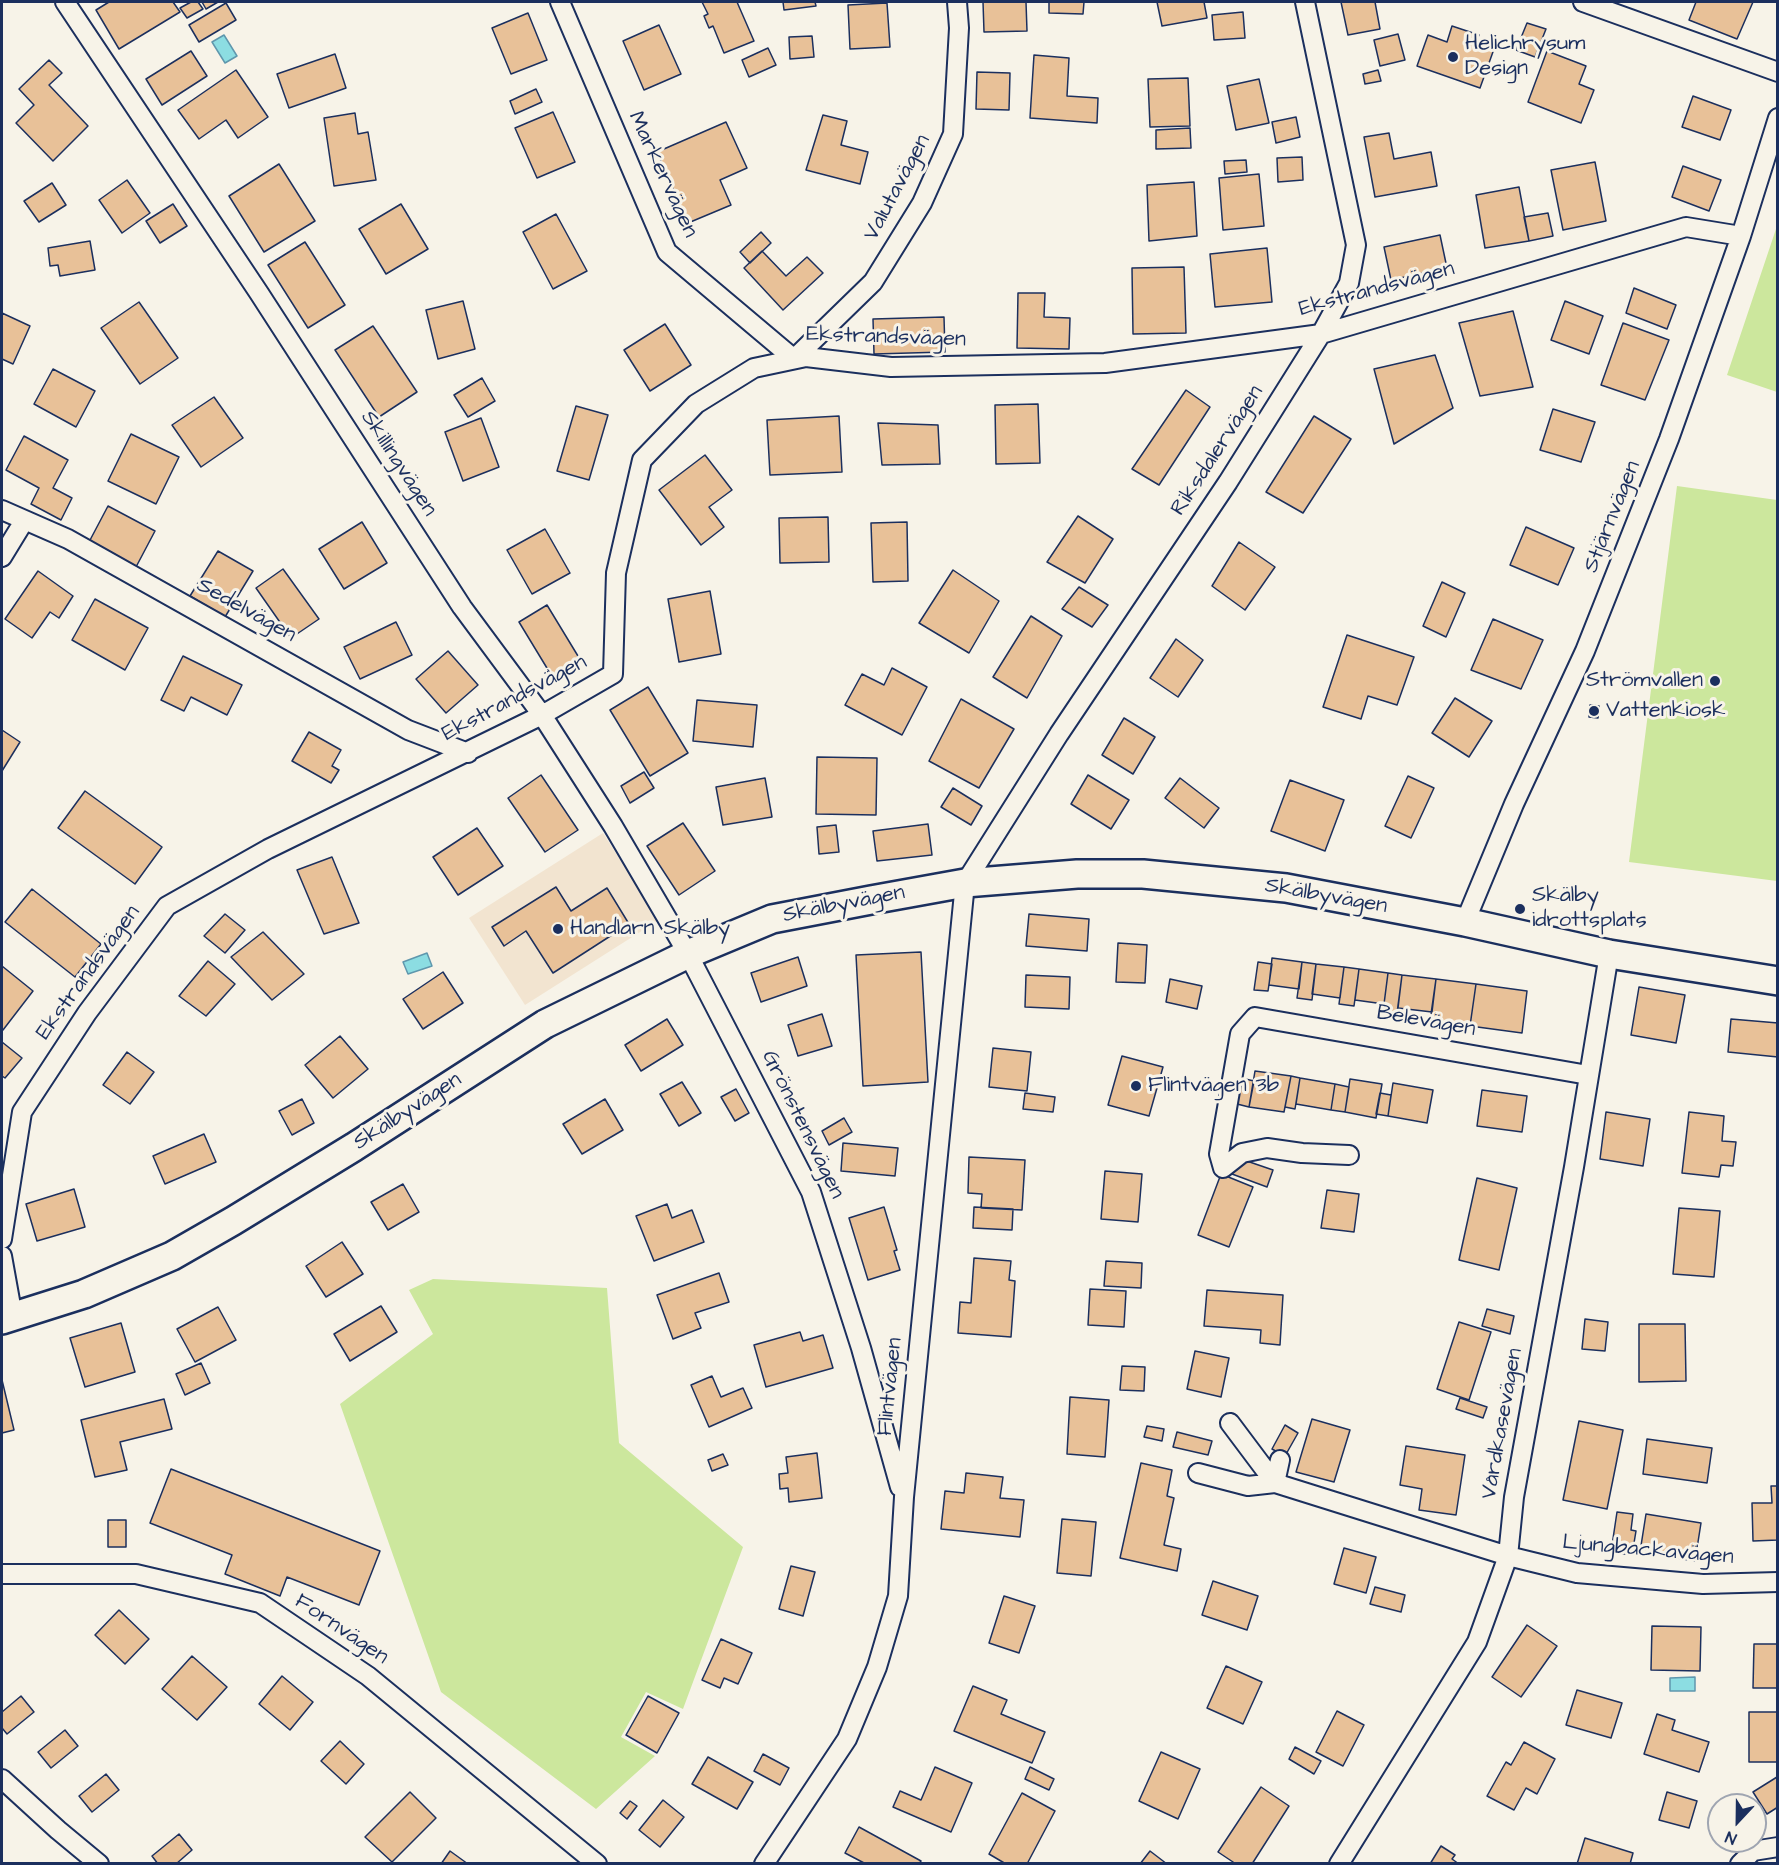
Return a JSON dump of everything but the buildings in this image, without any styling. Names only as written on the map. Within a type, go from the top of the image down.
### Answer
[{"type":"street","name":"Skillingvägen","points":[[66,2],[462,607],[542,716],[613,826],[688,954]]},
{"type":"street","name":"Markervägen","points":[[560,2],[667,252],[794,359]]},
{"type":"street","name":"Valutavägen","points":[[794,359],[873,282],[922,203],[953,134],[959,28],[957,2]]},
{"type":"street","name":"Riksdalervägen","points":[[965,883],[1059,734],[1228,482],[1321,334],[1348,283],[1356,245],[1305,2]]},
{"type":"street","points":[[1584,2],[1778,72]]},
{"type":"street","name":"Stjärnvägen","points":[[1465,922],[1514,804],[1590,640],[1669,440],[1741,236],[1778,118]]},
{"type":"street","name":"Ekstrandsvägen","points":[[2,1239],[22,1112],[87,1013],[167,906],[268,849],[542,716],[613,674],[616,573],[642,460],[696,405],[754,368],[806,357],[891,367],[1105,363],[1321,334],[1686,227],[1741,236]]},
{"type":"street","name":"Sedelvägen","points":[[2,510],[68,538],[408,730],[468,753]]},
{"type":"street","points":[[2,557],[24,521]]},
{"type":"street","name":"Skälbyvägen","points":[[7,1319],[84,1294],[172,1256],[354,1147],[545,1024],[688,954],[772,919],[965,883],[1077,874],[1143,874],[1286,888],[1465,922],[1609,954],[1778,981]]},
{"type":"street","name":"Flintvägen","points":[[764,1863],[848,1739],[877,1667],[898,1596],[903,1497],[965,883]]},
{"type":"street","name":"Grönstensvägen","points":[[688,954],[811,1192],[861,1348],[903,1497]]},
{"type":"street","name":"Vårdkasevägen","points":[[1339,1863],[1477,1642],[1508,1556],[1514,1497],[1574,1167],[1609,954]]},
{"type":"street","name":"Belevägen","points":[[1349,1155],[1302,1154],[1267,1148],[1242,1153],[1223,1168],[1219,1154],[1233,1064],[1240,1034],[1255,1017],[1588,1075]]},
{"type":"street","points":[[2,1256],[7,1319]]},
{"type":"street","points":[[1230,1423],[1275,1483]]},
{"type":"street","points":[[1275,1483],[1280,1460]]},
{"type":"street","points":[[1198,1473],[1248,1486],[1275,1483]]},
{"type":"street","name":"Ljungbackavägen","points":[[1275,1483],[1508,1556],[1577,1573],[1703,1584],[1778,1582]]},
{"type":"street","name":"Fornvägen","points":[[2,1574],[136,1574],[260,1603],[368,1676],[597,1863]]},
{"type":"street","points":[[2,1779],[58,1830],[99,1863]]},
{"type":"street","points":[[1740,1863],[1753,1851],[1778,1847]]},
{"type":"shaded area","points":[[603,833],[659,920],[525,1005],[469,918]]},
{"type":"green space","points":[[1777,226],[1777,392],[1727,375]]},
{"type":"green space","name":"Strömvallen","points":[[1677,486],[1777,500],[1777,881],[1629,862]]},
{"type":"green space","points":[[433,1279],[607,1288],[619,1443],[743,1547],[683,1709],[646,1692],[621,1737],[655,1756],[596,1809],[441,1692],[340,1404],[433,1334],[409,1290]]},
{"type":"water","points":[[224,35],[237,56],[225,63],[212,42]]},
{"type":"water","points":[[427,953],[432,966],[408,974],[403,962]]},
{"type":"water","points":[[1695,1677],[1695,1691],[1670,1691],[1670,1678]]},
{"type":"place","name":"Helichrysum Design","points":[[1453,57]]},
{"type":"place","name":"Strömvallen","points":[[1715,681]]},
{"type":"place","name":"Vattenkiosk","points":[[1594,711]]},
{"type":"place","name":"Skälby idrottsplats","points":[[1520,909]]},
{"type":"place","name":"Handlarn Skälby","points":[[558,929]]},
{"type":"place","name":"Flintvägen 3b","points":[[1136,1086]]}]
